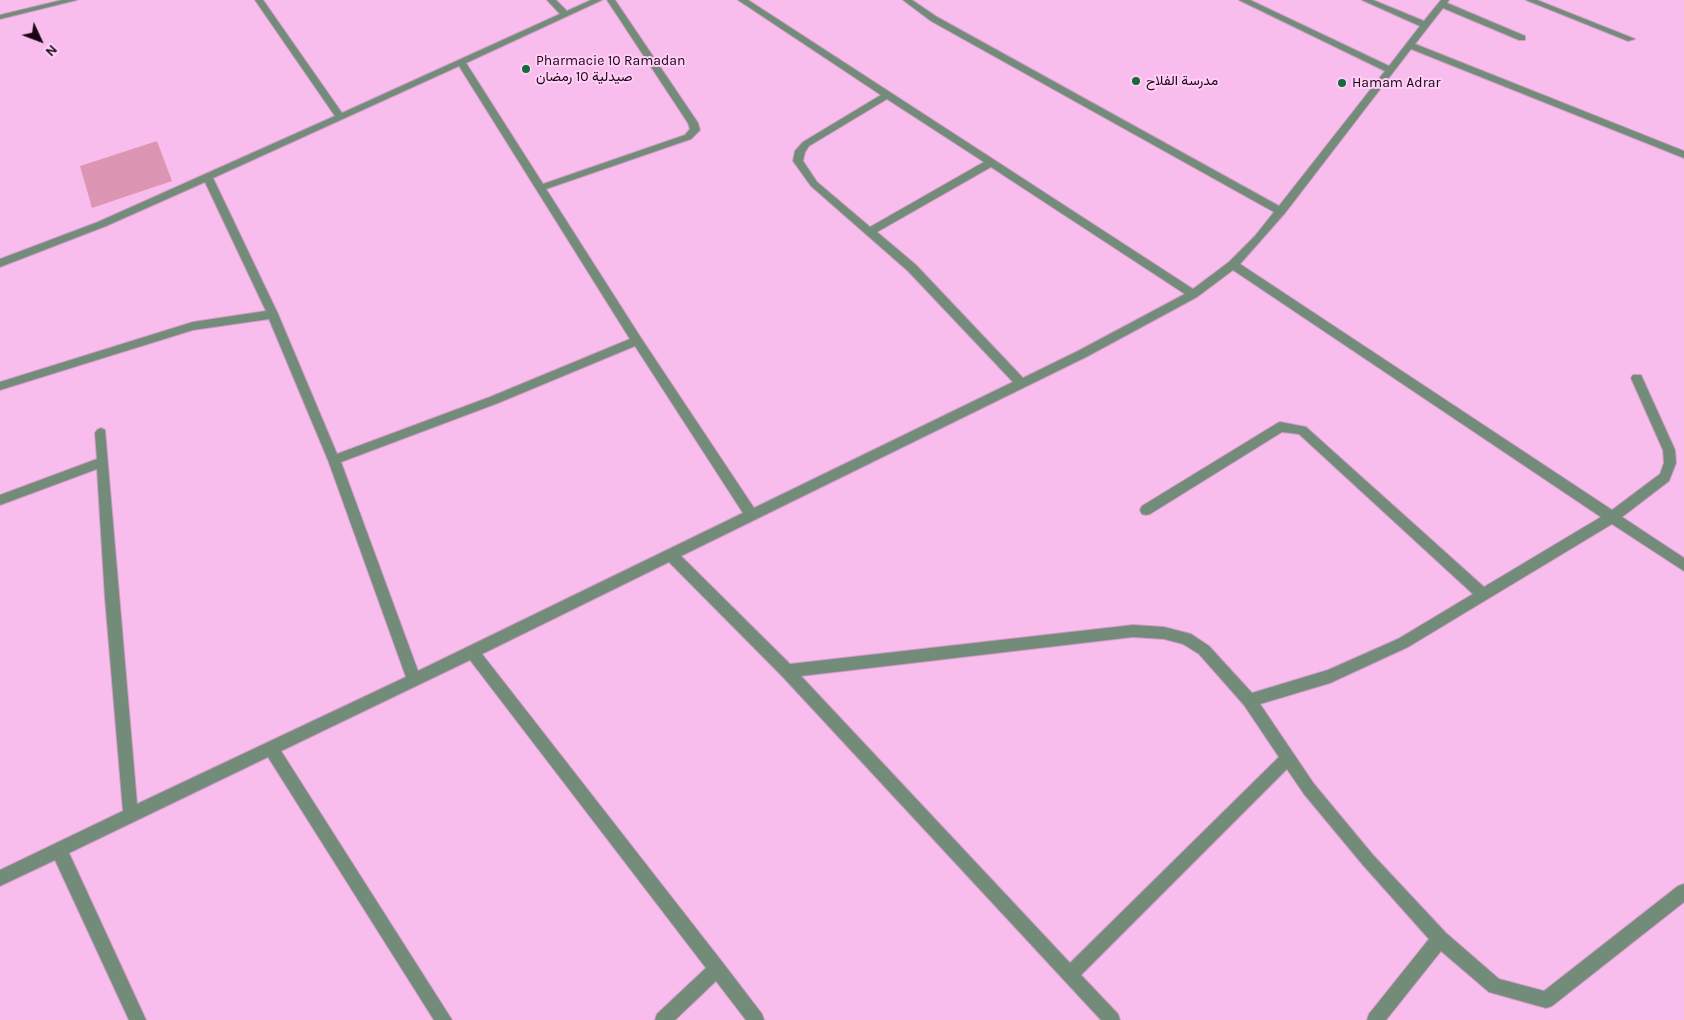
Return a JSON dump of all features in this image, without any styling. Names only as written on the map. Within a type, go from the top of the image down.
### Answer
[{"type":"street","points":[[0,17],[73,0]]},
{"type":"street","points":[[259,0],[341,118]]},
{"type":"street","points":[[551,0],[566,15]]},
{"type":"street","points":[[0,263],[102,224],[341,118],[598,0]]},
{"type":"street","points":[[540,188],[688,137],[695,130],[693,123],[611,0]]},
{"type":"street","points":[[742,0],[1193,294]]},
{"type":"street","points":[[908,0],[934,19],[1281,211]]},
{"type":"street","points":[[1243,0],[1390,70]]},
{"type":"street","points":[[1366,0],[1425,25]]},
{"type":"street","points":[[1530,0],[1631,39]]},
{"type":"street","points":[[0,878],[472,652],[1021,384],[1107,341],[1193,294],[1233,265],[1259,238],[1443,2],[1522,38]]},
{"type":"street","points":[[1410,45],[1684,155]]},
{"type":"street","points":[[461,62],[637,342],[751,515]]},
{"type":"street","points":[[888,94],[806,144],[800,151],[798,161],[814,184],[912,268],[1021,384]]},
{"type":"street","points":[[871,231],[992,162]]},
{"type":"street","points":[[208,177],[273,314],[334,460],[414,680]]},
{"type":"street","points":[[1233,265],[1684,565]]},
{"type":"street","points":[[0,386],[192,326],[273,314]]},
{"type":"street","points":[[334,460],[494,400],[637,342]]},
{"type":"street","points":[[1249,700],[1330,676],[1403,644],[1612,517],[1665,477],[1670,463],[1669,450],[1637,378]]},
{"type":"street","points":[[1146,510],[1280,427],[1302,430],[1483,595]]},
{"type":"street","points":[[101,432],[112,598],[131,816]]},
{"type":"street","points":[[0,500],[103,462]]},
{"type":"street","points":[[670,554],[787,671],[1112,1020]]},
{"type":"street","points":[[787,671],[1133,631],[1156,632],[1186,638],[1204,650],[1249,700],[1309,789],[1368,860],[1440,939],[1495,986],[1546,1000],[1684,892]]},
{"type":"street","points":[[472,652],[756,1020]]},
{"type":"street","points":[[271,749],[444,1020]]},
{"type":"street","points":[[1070,975],[1288,758]]},
{"type":"street","points":[[59,850],[138,1020]]},
{"type":"street","points":[[1375,1020],[1440,939]]},
{"type":"street","points":[[663,1020],[717,969]]},
{"type":"building","points":[[157,141],[172,181],[92,208],[80,166]]},
{"type":"place","name":"Pharmacie 10 Ramadan صيدلية 10 رمضان","points":[[526,69]]},
{"type":"place","name":"مدرسة الفلاح","points":[[1136,81]]},
{"type":"place","name":"Hamam Adrar","points":[[1342,83]]}]
